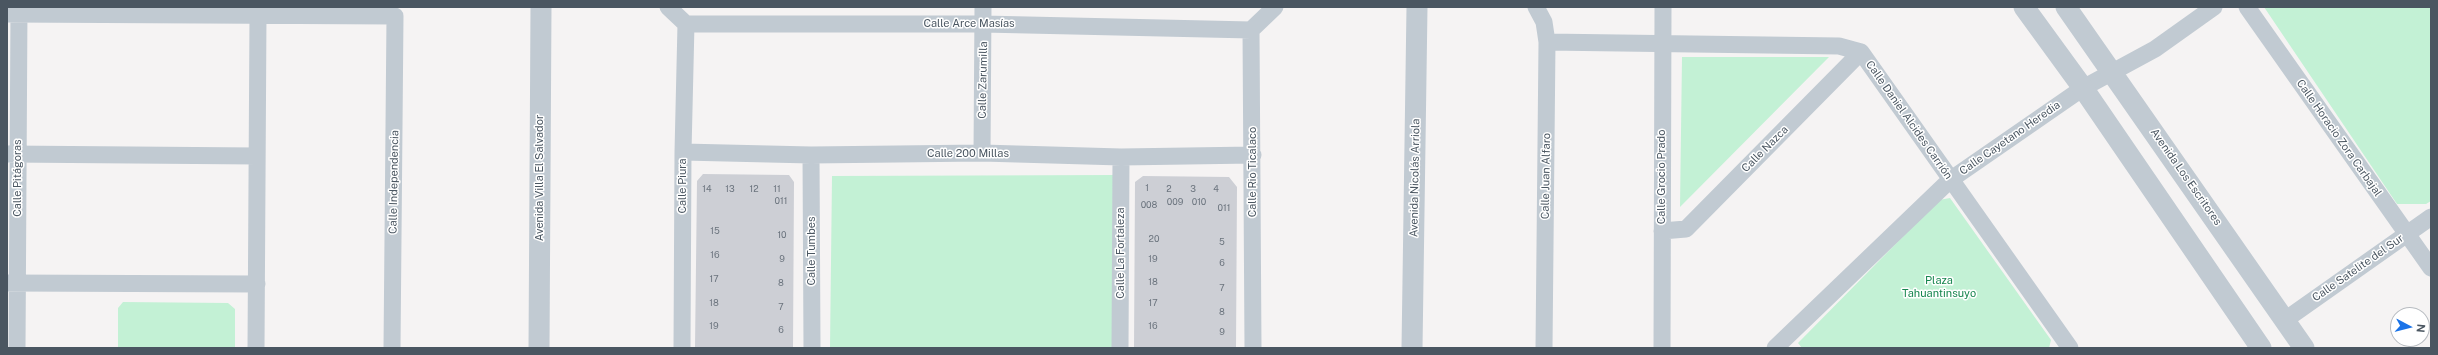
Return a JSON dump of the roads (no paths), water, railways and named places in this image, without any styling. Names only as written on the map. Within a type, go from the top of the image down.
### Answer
[{"type":"street","name":"Avenida Villa El Salvador","points":[[539,348],[542,7]]},
{"type":"street","points":[[668,7],[686,24]]},
{"type":"street","name":"Calle Zarumilla","points":[[982,153],[983,7]]},
{"type":"street","points":[[1251,30],[1276,7]]},
{"type":"street","name":"Avenida Nicolás Arriola","points":[[1412,348],[1417,7]]},
{"type":"street","name":"Calle Juan Alfaro","points":[[1536,7],[1544,22],[1547,42],[1544,348]]},
{"type":"street","name":"Calle Grocio Prado","points":[[1662,348],[1663,7]]},
{"type":"street","points":[[2024,7],[2083,88],[2261,348]]},
{"type":"street","name":"Avenida Los Escritores","points":[[2066,7],[2113,72],[2304,348]]},
{"type":"street","name":"Calle Cayetano Heredia","points":[[1775,348],[1950,180],[2083,88],[2155,49],[2214,7]]},
{"type":"street","name":"Calle Horacio Zora Carbajal","points":[[2247,7],[2431,268]]},
{"type":"street","points":[[15,12],[258,15],[400,11]]},
{"type":"street","name":"Calle Independencia","points":[[392,348],[400,11]]},
{"type":"street","name":"Calle Pitágoras","points":[[15,12],[12,283],[17,348]]},
{"type":"street","points":[[256,348],[258,15]]},
{"type":"street","name":"Calle Arce Masías","points":[[686,24],[983,24],[1251,30]]},
{"type":"street","name":"Calle Piura","points":[[682,348],[683,152],[686,24]]},
{"type":"street","name":"Calle Rio Ticalaco","points":[[1251,30],[1253,155],[1253,348]]},
{"type":"street","name":"Calle Daniel Alcides Carrión","points":[[1547,42],[1839,46],[1861,52],[1876,70],[1950,180],[2070,348]]},
{"type":"street","name":"Calle Nazca","points":[[1662,231],[1686,229],[1861,52]]},
{"type":"street","name":"Calle 200 Millas","points":[[683,152],[811,155],[982,153],[1121,157],[1253,155]]},
{"type":"street","points":[[13,154],[257,156]]},
{"type":"street","name":"Calle Tumbes","points":[[811,155],[812,348]]},
{"type":"street","name":"Calle La Fortaleza","points":[[1120,348],[1121,157]]},
{"type":"street","name":"Calle Satelite del Sur","points":[[2286,320],[2431,216]]},
{"type":"street","points":[[12,283],[257,284]]},
{"type":"park label","name":"Plaza Tahuantinsuyo","points":[[1939,287]]}]
